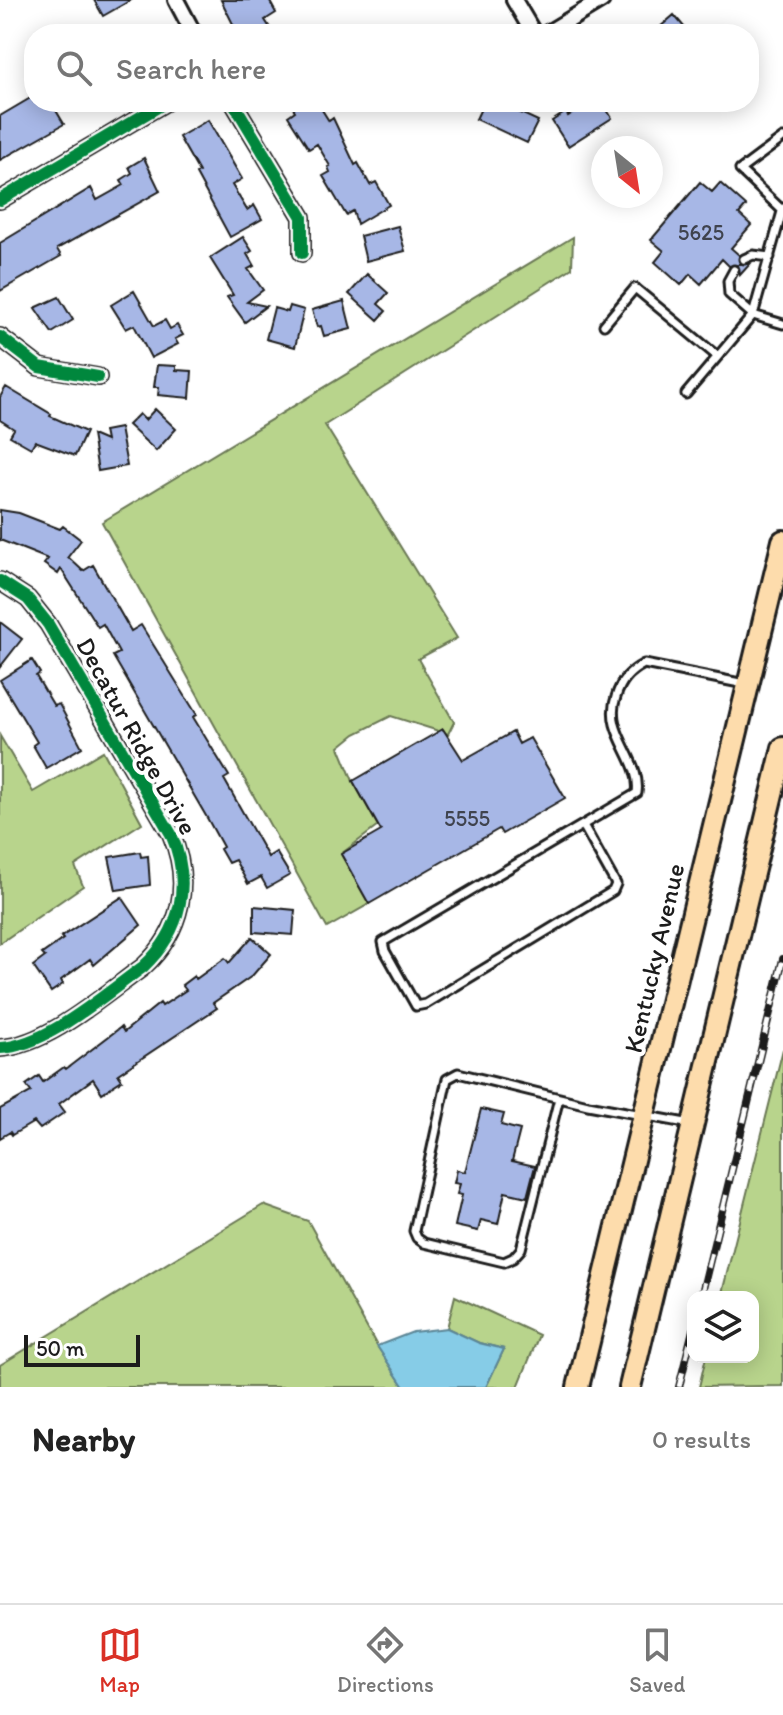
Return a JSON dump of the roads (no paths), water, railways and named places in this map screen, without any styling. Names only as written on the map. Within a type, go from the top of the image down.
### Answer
[{"type":"main road","name":"Kentucky Avenue","points":[[578,1387],[783,541]]},
{"type":"main road","points":[[630,1387],[783,748]]},
{"type":"street","points":[[176,0],[189,24]]},
{"type":"street","points":[[514,0],[528,24]]},
{"type":"street","points":[[562,24],[602,0]]},
{"type":"street","points":[[0,200],[149,112]]},
{"type":"street","points":[[239,112],[302,217],[302,253]]},
{"type":"street","points":[[0,337],[39,367],[98,377]]},
{"type":"street","name":"Decatur Ridge Drive","points":[[0,581],[19,592],[41,613],[171,834],[183,879],[182,903],[169,935],[154,957],[56,1029],[29,1043],[0,1048]]},
{"type":"lane","points":[[686,394],[753,315],[783,209],[740,170],[783,138]]},
{"type":"lane","points":[[744,259],[753,255],[770,257]]},
{"type":"lane","points":[[734,270],[728,281],[729,294],[753,315],[783,324]]},
{"type":"lane","points":[[604,325],[635,288],[717,356]]},
{"type":"lane","points":[[583,825],[616,884],[613,891],[426,1004],[416,1006],[383,942],[637,793],[639,780],[616,733],[612,708],[618,688],[630,671],[644,664],[747,685]]},
{"type":"lane","points":[[559,1098],[521,1249],[513,1258],[504,1262],[424,1243],[417,1238],[414,1231],[447,1079],[458,1073],[559,1098],[693,1125]]},
{"type":"water","points":[[447,1328],[479,1343],[504,1349],[486,1387],[404,1387],[377,1346],[413,1332]]},
{"type":"railway","points":[[702,1291],[783,959]]},
{"type":"railway","points":[[679,1387],[687,1354]]}]
